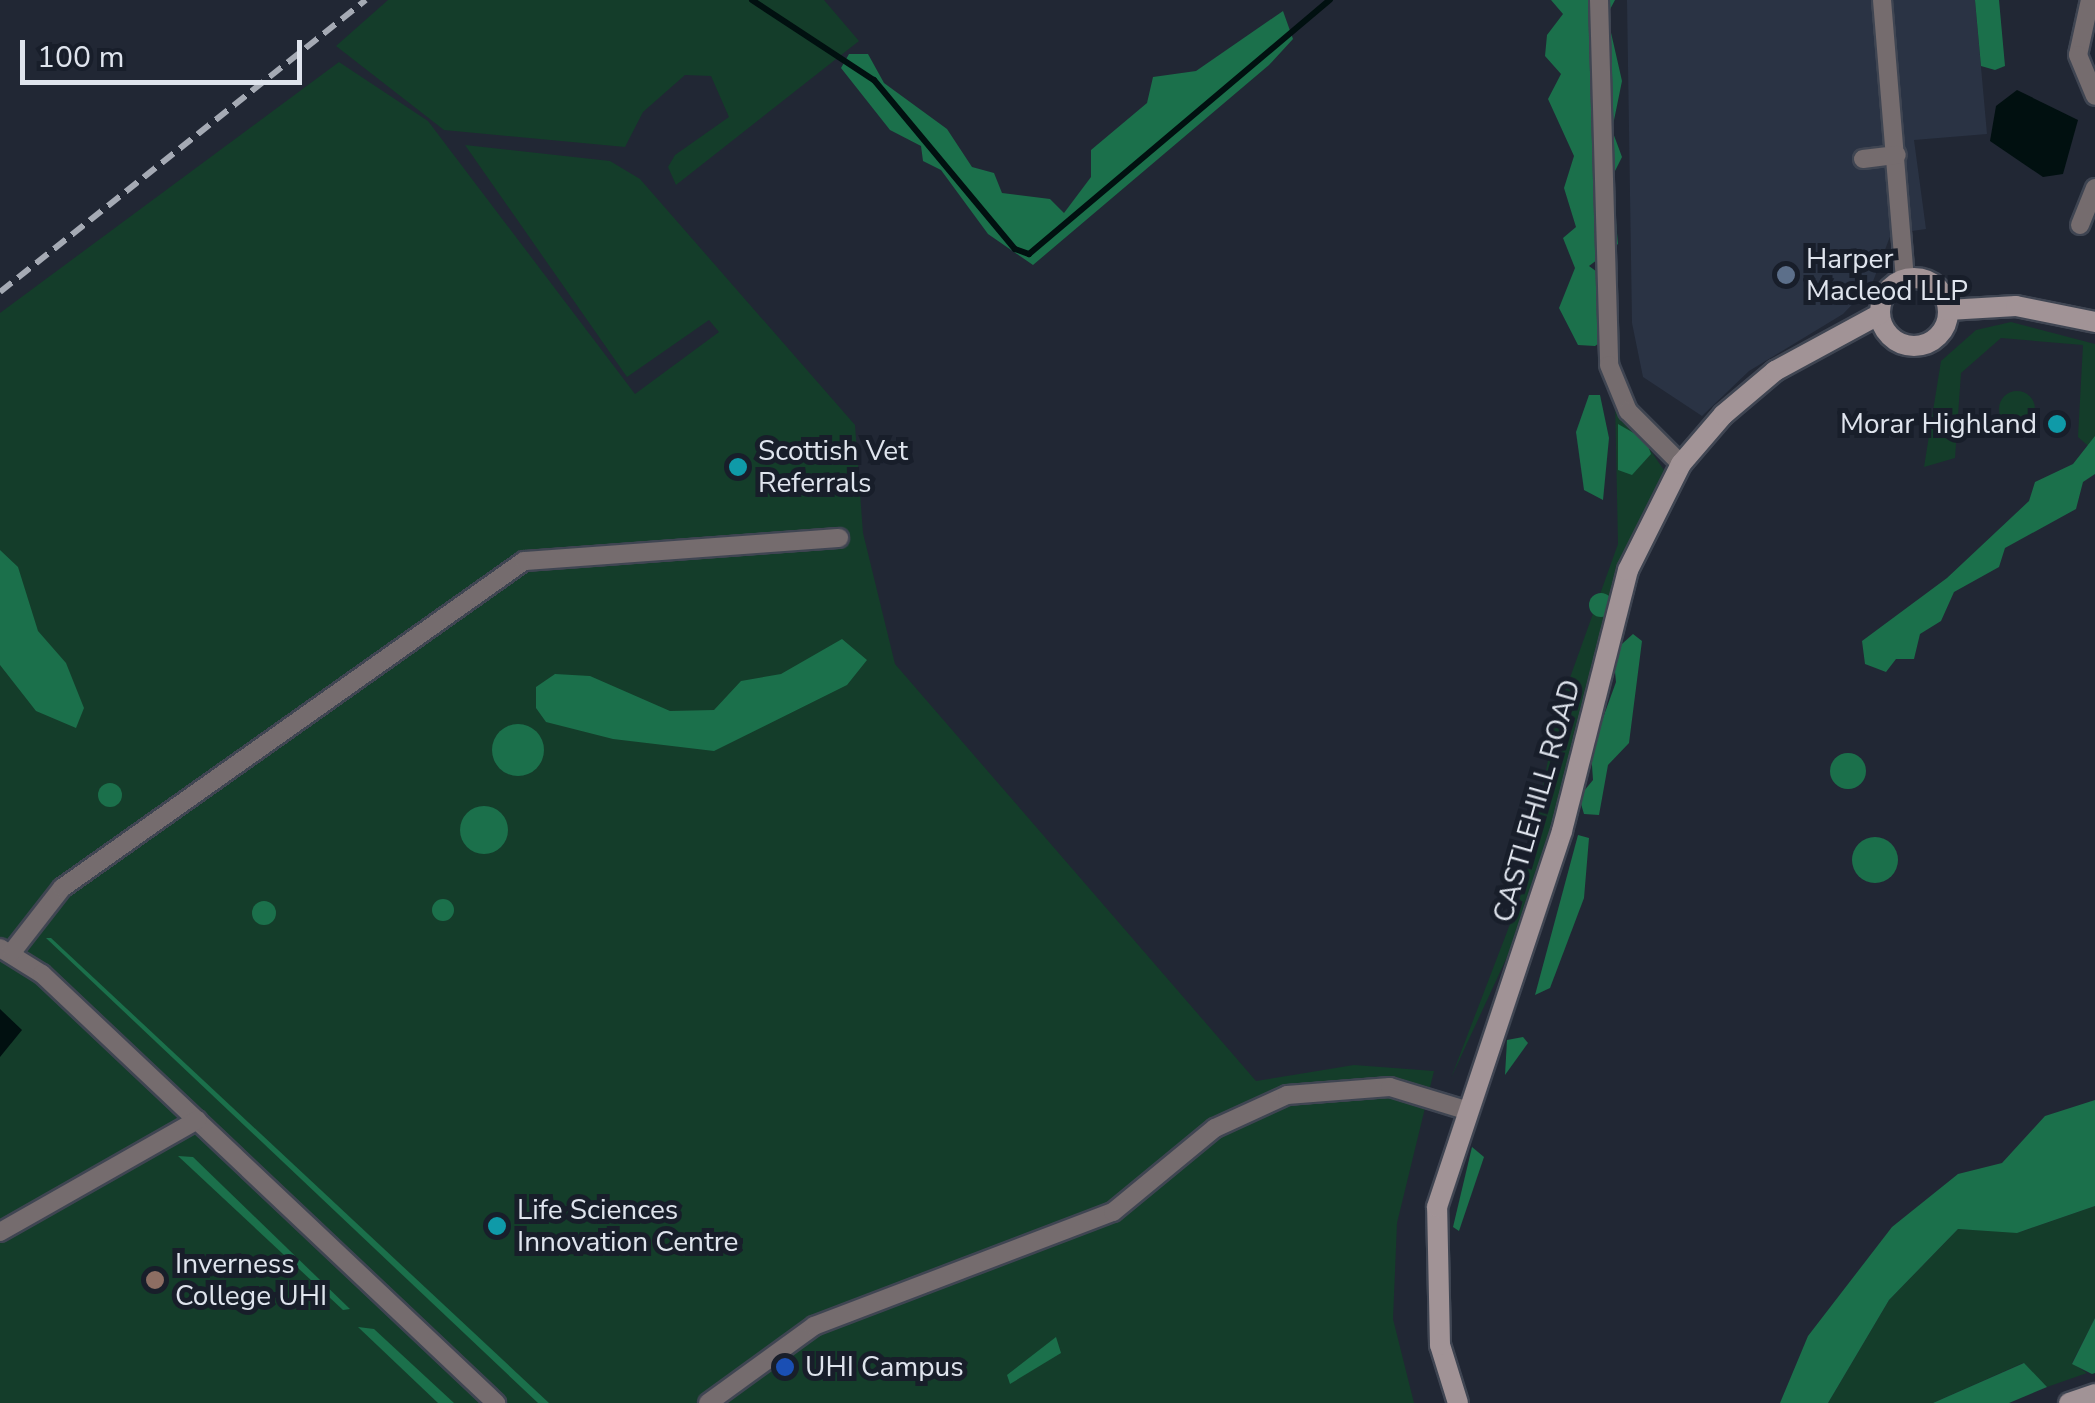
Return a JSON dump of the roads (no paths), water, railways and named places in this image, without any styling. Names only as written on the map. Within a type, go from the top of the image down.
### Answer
[{"type":"street","points":[[1600,0],[1609,365],[1628,411],[1681,464]]},
{"type":"street","points":[[1880,314],[1896,341],[1916,346],[1942,330],[1948,310],[1934,284],[1905,279],[1882,0]]},
{"type":"street","points":[[2090,0],[2078,55],[2095,96]]},
{"type":"street","points":[[1864,159],[1897,155]]},
{"type":"street","points":[[2080,225],[2093,195]]},
{"type":"street","name":"CASTLEHILL ROAD","points":[[1458,1403],[1440,1345],[1432,1268],[1462,1109],[1562,831],[1628,570],[1681,464],[1775,370],[1880,314],[1886,292],[1905,279]]},
{"type":"street","points":[[1948,310],[2016,306],[2095,322]]},
{"type":"street","points":[[496,1403],[197,1120],[6,950],[62,888],[524,561],[839,538]]},
{"type":"street","points":[[708,1403],[814,1326],[1113,1212],[1216,1128],[1287,1095],[1390,1087],[1462,1109]]},
{"type":"street","points":[[0,1232],[197,1120]]},
{"type":"street","points":[[2069,1403],[2095,1394]]},
{"type":"waterway","points":[[752,0],[874,80],[1015,249],[1029,254],[1330,0]]},
{"type":"railway","points":[[0,292],[366,0]]},
{"type":"place","name":"Harper Macleod LLP","points":[[1786,275]]},
{"type":"place","name":"Morar Highland","points":[[2057,424]]},
{"type":"place","name":"Scottish Vet Referrals","points":[[738,467]]},
{"type":"place","name":"Life Sciences Innovation Centre","points":[[497,1226]]},
{"type":"place","name":"Inverness College UHI","points":[[155,1280]]},
{"type":"place","name":"UHI Campus","points":[[785,1367]]}]
